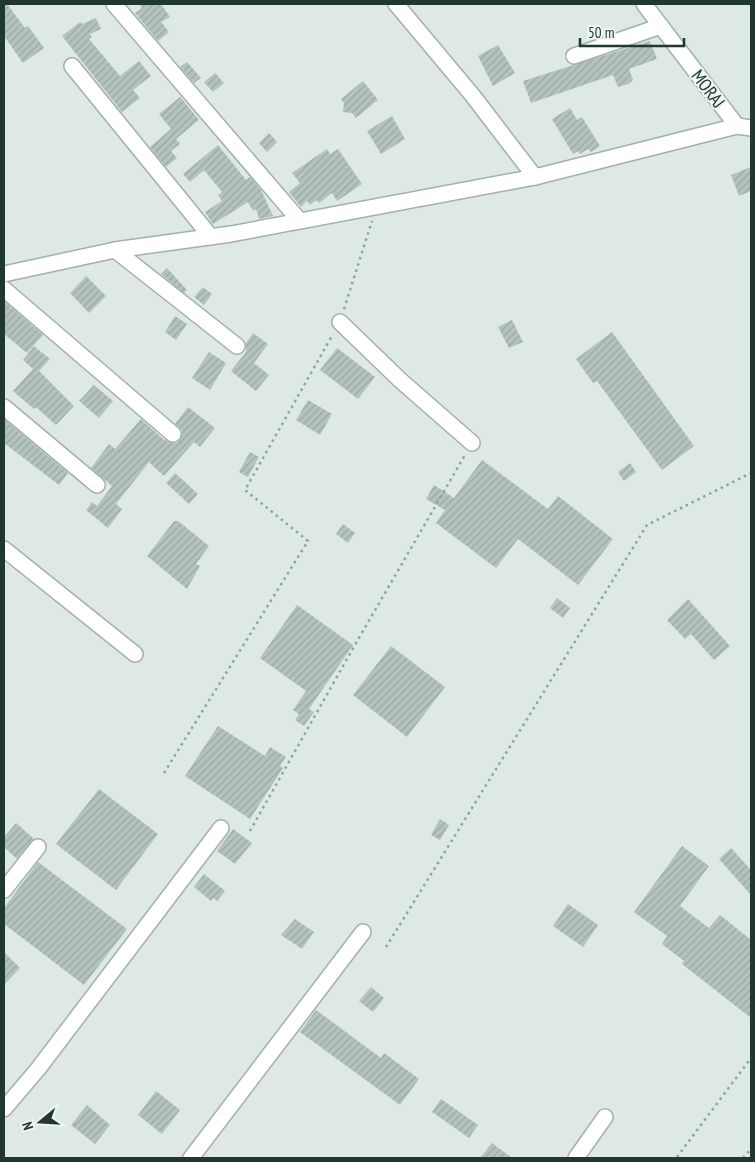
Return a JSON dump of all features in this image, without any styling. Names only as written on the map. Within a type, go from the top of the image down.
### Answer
[{"type":"street","points":[[114,4],[299,220]]},
{"type":"street","points":[[396,4],[473,96],[535,177]]},
{"type":"street","name":"MORAJ","points":[[644,4],[744,127]]},
{"type":"street","points":[[574,56],[660,26]]},
{"type":"street","points":[[72,66],[211,237]]},
{"type":"street","points":[[4,274],[115,250],[211,237],[535,177],[744,127]]},
{"type":"street","points":[[115,250],[236,346]]},
{"type":"street","points":[[4,289],[173,434]]},
{"type":"street","points":[[340,322],[400,380],[472,443]]},
{"type":"street","points":[[4,407],[97,485]]},
{"type":"street","points":[[4,548],[134,654]]},
{"type":"street","points":[[4,1109],[38,1069],[221,828]]},
{"type":"street","points":[[4,890],[38,847]]},
{"type":"street","points":[[191,1158],[363,932]]},
{"type":"street","points":[[576,1158],[605,1117]]},
{"type":"path","points":[[164,772],[308,540],[245,490],[340,322],[377,206]]},
{"type":"path","points":[[250,831],[472,443]]},
{"type":"path","points":[[386,947],[647,525],[751,473]]},
{"type":"path","points":[[677,1157],[751,1058]]},
{"type":"path","points":[[743,1158],[751,1148]]},
{"type":"building","points":[[4,4],[7,4],[25,28],[28,26],[44,48],[23,63],[4,36]]},
{"type":"building","points":[[139,4],[161,4],[170,17],[161,22],[169,32],[158,41],[135,13],[142,8]]},
{"type":"building","points":[[96,18],[101,29],[90,34],[92,37],[89,39],[120,76],[139,61],[151,76],[133,90],[140,98],[122,112],[62,36],[80,22],[82,24]]},
{"type":"building","points":[[650,41],[657,59],[629,69],[633,80],[628,84],[618,87],[613,75],[531,103],[523,81]]},
{"type":"building","points":[[498,45],[515,73],[493,86],[478,56]]},
{"type":"building","points":[[187,62],[201,78],[194,83],[180,67]]},
{"type":"building","points":[[215,73],[224,83],[213,92],[204,82]]},
{"type":"building","points":[[363,81],[378,100],[356,118],[352,113],[343,112],[344,103],[341,99]]},
{"type":"building","points":[[180,97],[199,120],[176,139],[180,144],[171,151],[177,158],[166,167],[150,147],[171,129],[159,114]]},
{"type":"building","points":[[570,108],[577,120],[582,117],[600,146],[591,152],[588,149],[580,154],[578,151],[573,154],[552,119]]},
{"type":"building","points":[[392,116],[405,139],[381,154],[367,131]]},
{"type":"building","points":[[269,133],[277,142],[267,152],[259,143]]},
{"type":"building","points":[[218,145],[246,180],[250,177],[261,190],[273,216],[259,219],[256,209],[253,211],[248,202],[213,224],[205,212],[222,201],[218,195],[222,192],[204,170],[190,182],[183,174]]},
{"type":"building","points":[[327,149],[330,154],[338,149],[362,184],[337,201],[332,193],[319,203],[316,200],[310,205],[307,201],[301,207],[289,192],[300,183],[292,173]]},
{"type":"building","points":[[751,167],[751,191],[739,196],[731,175]]},
{"type":"building","points":[[167,268],[187,290],[184,293],[161,274]]},
{"type":"building","points":[[86,276],[106,296],[89,313],[70,293]]},
{"type":"building","points":[[203,287],[212,294],[204,305],[194,297]]},
{"type":"building","points":[[4,301],[43,335],[27,353],[4,334]]},
{"type":"building","points":[[175,316],[187,324],[176,340],[165,332]]},
{"type":"building","points":[[512,320],[523,342],[509,348],[498,327]]},
{"type":"building","points":[[612,332],[694,446],[662,470],[597,381],[593,383],[576,359]]},
{"type":"building","points":[[253,333],[268,344],[254,363],[269,375],[256,391],[231,371],[246,352],[246,343]]},
{"type":"building","points":[[34,346],[50,359],[39,371],[74,406],[56,425],[36,407],[34,409],[13,391],[33,369],[23,360]]},
{"type":"building","points":[[337,348],[375,377],[358,399],[320,370]]},
{"type":"building","points":[[209,352],[226,363],[210,390],[192,378]]},
{"type":"building","points":[[94,385],[113,401],[99,418],[79,401]]},
{"type":"building","points":[[308,400],[332,414],[320,435],[296,420]]},
{"type":"building","points":[[188,407],[215,428],[200,447],[194,442],[164,476],[149,462],[116,504],[122,509],[108,528],[86,510],[92,502],[97,506],[112,486],[91,468],[109,444],[115,449],[141,419],[163,439],[171,443],[177,443],[182,435],[182,430],[175,424]]},
{"type":"building","points":[[4,419],[68,473],[59,485],[4,443]]},
{"type":"building","points":[[250,452],[259,457],[248,477],[239,472]]},
{"type":"building","points":[[482,460],[548,509],[558,496],[613,539],[578,585],[518,539],[496,568],[436,523],[445,510],[426,499],[434,485],[454,498]]},
{"type":"building","points":[[630,463],[636,472],[624,481],[618,472]]},
{"type":"building","points":[[175,473],[198,494],[189,504],[166,483]]},
{"type":"building","points":[[174,521],[178,521],[209,546],[196,564],[200,566],[187,589],[147,556]]},
{"type":"building","points":[[343,524],[355,533],[348,543],[336,534]]},
{"type":"building","points":[[557,598],[570,608],[563,618],[550,608]]},
{"type":"building","points":[[688,599],[730,646],[714,660],[691,634],[685,639],[667,620]]},
{"type":"building","points":[[297,605],[353,645],[309,709],[314,712],[304,726],[295,720],[299,714],[293,710],[306,691],[260,658]]},
{"type":"building","points":[[391,646],[445,687],[407,737],[353,695]]},
{"type":"building","points":[[218,726],[265,756],[270,747],[286,757],[280,766],[283,768],[250,819],[185,776]]},
{"type":"building","points":[[99,789],[158,834],[116,890],[56,844]]},
{"type":"building","points":[[440,819],[449,825],[440,840],[431,835]]},
{"type":"building","points":[[16,823],[34,839],[17,859],[4,847],[4,837]]},
{"type":"building","points":[[233,829],[252,843],[235,864],[217,851]]},
{"type":"building","points":[[682,846],[709,866],[680,906],[709,928],[720,915],[751,940],[751,1018],[682,964],[684,961],[662,944],[667,936],[634,912]]},
{"type":"building","points":[[731,848],[751,870],[751,895],[719,859]]},
{"type":"building","points":[[38,862],[127,929],[84,985],[4,924],[4,908]]},
{"type":"building","points":[[204,874],[225,891],[217,901],[213,898],[211,901],[194,887]]},
{"type":"building","points":[[568,904],[598,925],[583,947],[553,926]]},
{"type":"building","points":[[295,919],[314,932],[302,949],[281,935]]},
{"type":"building","points":[[4,952],[20,968],[4,985]]},
{"type":"building","points":[[371,987],[384,998],[373,1012],[359,1001]]},
{"type":"building","points":[[316,1010],[381,1058],[384,1053],[419,1079],[400,1105],[300,1032]]},
{"type":"building","points":[[156,1091],[180,1110],[162,1134],[138,1115]]},
{"type":"building","points":[[441,1099],[478,1125],[469,1138],[432,1112]]},
{"type":"building","points":[[87,1105],[110,1125],[95,1144],[71,1125]]},
{"type":"building","points":[[492,1143],[512,1158],[480,1158]]}]
